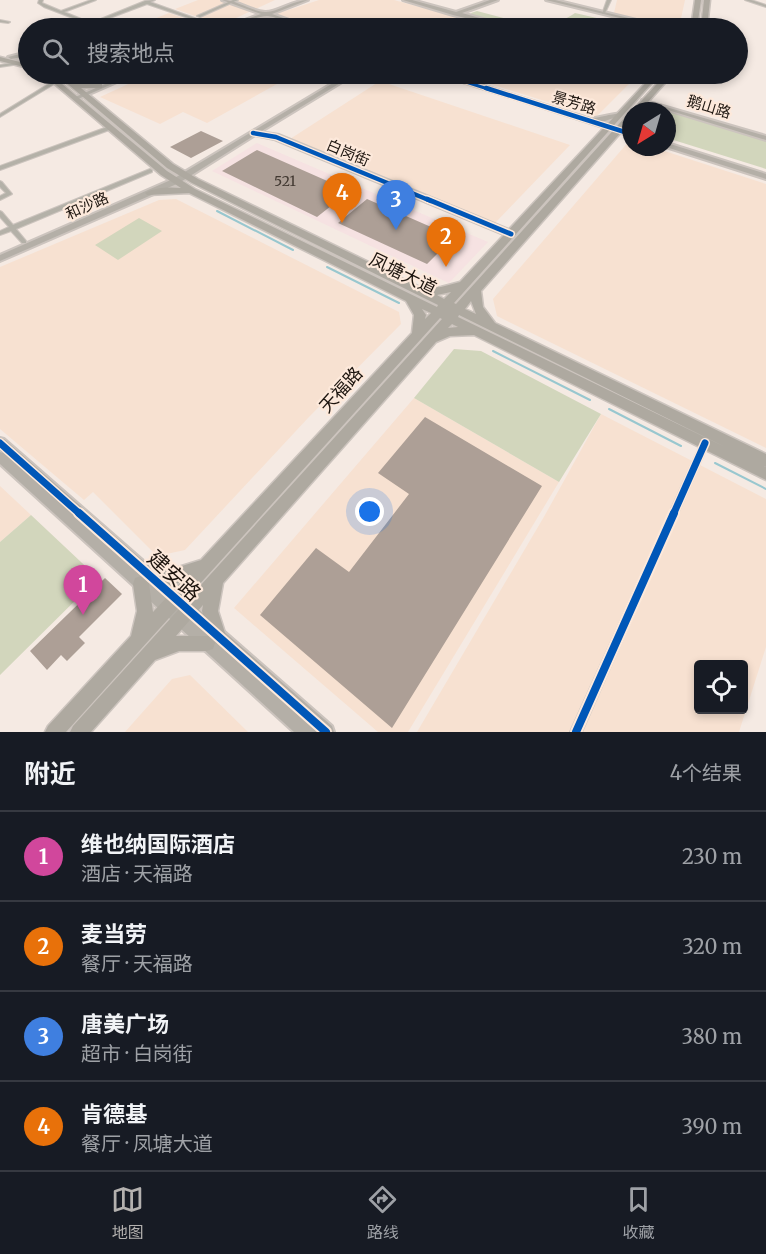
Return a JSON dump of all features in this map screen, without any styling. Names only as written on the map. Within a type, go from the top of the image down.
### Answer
[{"type":"main road","points":[[696,18],[698,0]]},
{"type":"main road","points":[[705,18],[707,0]]},
{"type":"main road","points":[[3,61],[18,60]]},
{"type":"main road","points":[[3,61],[18,63]]},
{"type":"main road","name":"凤塘大道","points":[[66,84],[154,169],[766,461]]},
{"type":"main road","name":"天福路","points":[[639,102],[651,84]]},
{"type":"main road","points":[[644,101],[660,84]]},
{"type":"main road","points":[[73,85],[99,87]]},
{"type":"main road","name":"凤塘大道","points":[[73,85],[79,96],[93,102],[170,166],[177,178],[192,191],[408,291]]},
{"type":"main road","points":[[93,102],[93,96],[99,87]]},
{"type":"main road","name":"天福路","points":[[470,286],[511,234],[604,139],[622,128]]},
{"type":"main road","name":"天福路","points":[[54,732],[207,565],[424,337],[604,139]]},
{"type":"main road","points":[[149,191],[159,176],[154,169]]},
{"type":"main road","points":[[149,191],[192,191]]},
{"type":"main road","points":[[470,286],[487,329],[424,337],[418,309],[408,291],[441,291],[470,286]]},
{"type":"main road","name":"凤塘大道","points":[[487,329],[766,474]]},
{"type":"main road","name":"天福路","points":[[80,732],[216,579],[424,337]]},
{"type":"main road","points":[[136,643],[145,611],[145,580],[191,573],[207,565]]},
{"type":"main road","points":[[149,654],[179,643],[212,640],[210,611],[216,579]]},
{"type":"street","points":[[40,0],[42,4],[76,18]]},
{"type":"street","points":[[61,12],[94,0]]},
{"type":"street","points":[[139,0],[190,18]]},
{"type":"street","points":[[108,18],[153,0]]},
{"type":"street","points":[[219,0],[270,18]]},
{"type":"street","points":[[248,18],[295,0]]},
{"type":"street","points":[[249,18],[305,0]]},
{"type":"street","points":[[400,0],[472,18]]},
{"type":"street","points":[[406,0],[470,18]]},
{"type":"street","points":[[453,13],[486,0]]},
{"type":"street","points":[[453,13],[495,0]]},
{"type":"street","points":[[542,0],[616,18]]},
{"type":"street","points":[[549,0],[624,18]]},
{"type":"street","points":[[603,13],[609,0]]},
{"type":"street","points":[[747,0],[766,6]]},
{"type":"street","points":[[199,16],[230,2]]},
{"type":"street","points":[[258,14],[272,18]]},
{"type":"street","points":[[0,21],[8,22]]},
{"type":"street","points":[[3,61],[18,57]]},
{"type":"street","points":[[0,116],[48,84]]},
{"type":"street","points":[[79,96],[105,84]]},
{"type":"street","points":[[99,87],[107,84]]},
{"type":"street","name":"和沙路","points":[[0,258],[177,178],[335,84]]},
{"type":"street","name":"景芳路","points":[[474,84],[622,127]]},
{"type":"street","name":"景芳路","points":[[480,84],[590,119]]},
{"type":"street","name":"鹅山路","points":[[644,101],[766,138]]},
{"type":"street","points":[[590,119],[605,119],[622,127]]},
{"type":"street","points":[[590,119],[604,139]]},
{"type":"street","points":[[266,125],[276,137]]},
{"type":"street","points":[[0,168],[110,128]]},
{"type":"street","name":"白岗街","points":[[253,133],[276,137],[511,234]]},
{"type":"street","points":[[676,147],[766,175]]},
{"type":"street","points":[[0,234],[154,169]]},
{"type":"street","points":[[0,183],[9,194],[0,198]]},
{"type":"street","name":"和沙路","points":[[0,253],[149,191]]},
{"type":"street","points":[[0,213],[24,242]]},
{"type":"street","name":"建安路","points":[[0,443],[145,580]]},
{"type":"street","points":[[576,732],[705,443]]},
{"type":"street","name":"建安路","points":[[0,457],[172,604],[306,732]]},
{"type":"street","name":"建安路","points":[[212,640],[326,732]]},
{"type":"shaded area","points":[[198,0],[275,0],[236,18],[201,18],[175,9]]},
{"type":"shaded area","points":[[319,0],[394,0],[460,18],[288,18],[276,14]]},
{"type":"shaded area","points":[[617,0],[685,0],[681,18],[634,18],[614,13]]},
{"type":"shaded area","points":[[169,13],[183,18],[156,18]]},
{"type":"shaded area","points":[[128,84],[277,84],[207,123],[183,112],[160,124],[100,97]]},
{"type":"shaded area","points":[[375,84],[389,84],[570,145],[495,223],[290,139]]},
{"type":"shaded area","points":[[490,84],[629,84],[596,117]]},
{"type":"shaded area","points":[[257,143],[488,242],[449,283],[212,171]]},
{"type":"shaded area","points":[[622,149],[622,156],[676,155],[766,184],[766,448],[497,316],[493,299]]},
{"type":"shaded area","points":[[176,199],[399,312],[401,324],[308,418],[185,550],[157,556],[93,492],[84,500],[0,429],[0,267],[159,200]]},
{"type":"shaded area","points":[[414,398],[559,482],[408,732],[378,732],[234,608]]},
{"type":"shaded area","points":[[601,414],[766,499],[766,647],[748,704],[748,660],[694,660],[694,714],[745,714],[739,732],[417,732],[545,515]]},
{"type":"shaded area","points":[[0,486],[31,515],[0,542]]},
{"type":"shaded area","points":[[190,675],[248,732],[125,732],[172,679]]},
{"type":"green space","points":[[477,11],[503,18],[480,18],[472,16],[471,13]]},
{"type":"green space","points":[[575,13],[597,18],[566,18]]},
{"type":"green space","points":[[676,113],[766,140],[766,169],[676,141]]},
{"type":"green space","points":[[139,218],[162,231],[118,260],[95,245]]},
{"type":"green space","points":[[454,349],[481,351],[601,414],[559,482],[414,398]]},
{"type":"green space","points":[[31,515],[98,578],[0,675],[0,542]]},
{"type":"building","points":[[201,131],[223,141],[191,158],[170,147]]},
{"type":"building","points":[[257,150],[350,191],[317,217],[222,171]]},
{"type":"building","points":[[367,199],[454,237],[427,264],[338,223]]},
{"type":"building","points":[[425,417],[542,486],[392,728],[260,615],[316,548],[349,572],[409,494],[378,473]]},
{"type":"building","points":[[105,578],[122,594],[79,637],[85,643],[67,661],[61,655],[47,670],[30,651]]},
{"type":"waterway","points":[[217,211],[293,250]]},
{"type":"waterway","points":[[327,267],[399,303]]},
{"type":"waterway","points":[[493,351],[590,400]]},
{"type":"waterway","points":[[609,409],[681,446]]},
{"type":"waterway","points":[[715,463],[766,489]]},
{"type":"cycle path","points":[[473,84],[622,131]]},
{"type":"cycle path","points":[[253,133],[276,137],[511,234]]},
{"type":"cycle path","points":[[0,443],[326,732]]},
{"type":"cycle path","points":[[576,732],[705,443]]},
{"type":"place","name":"肯德基","points":[[342,223]]},
{"type":"place","name":"唐美广场","points":[[396,230]]},
{"type":"place","name":"麦当劳","points":[[446,267]]},
{"type":"place","name":"维也纳国际酒店","points":[[83,615]]}]
